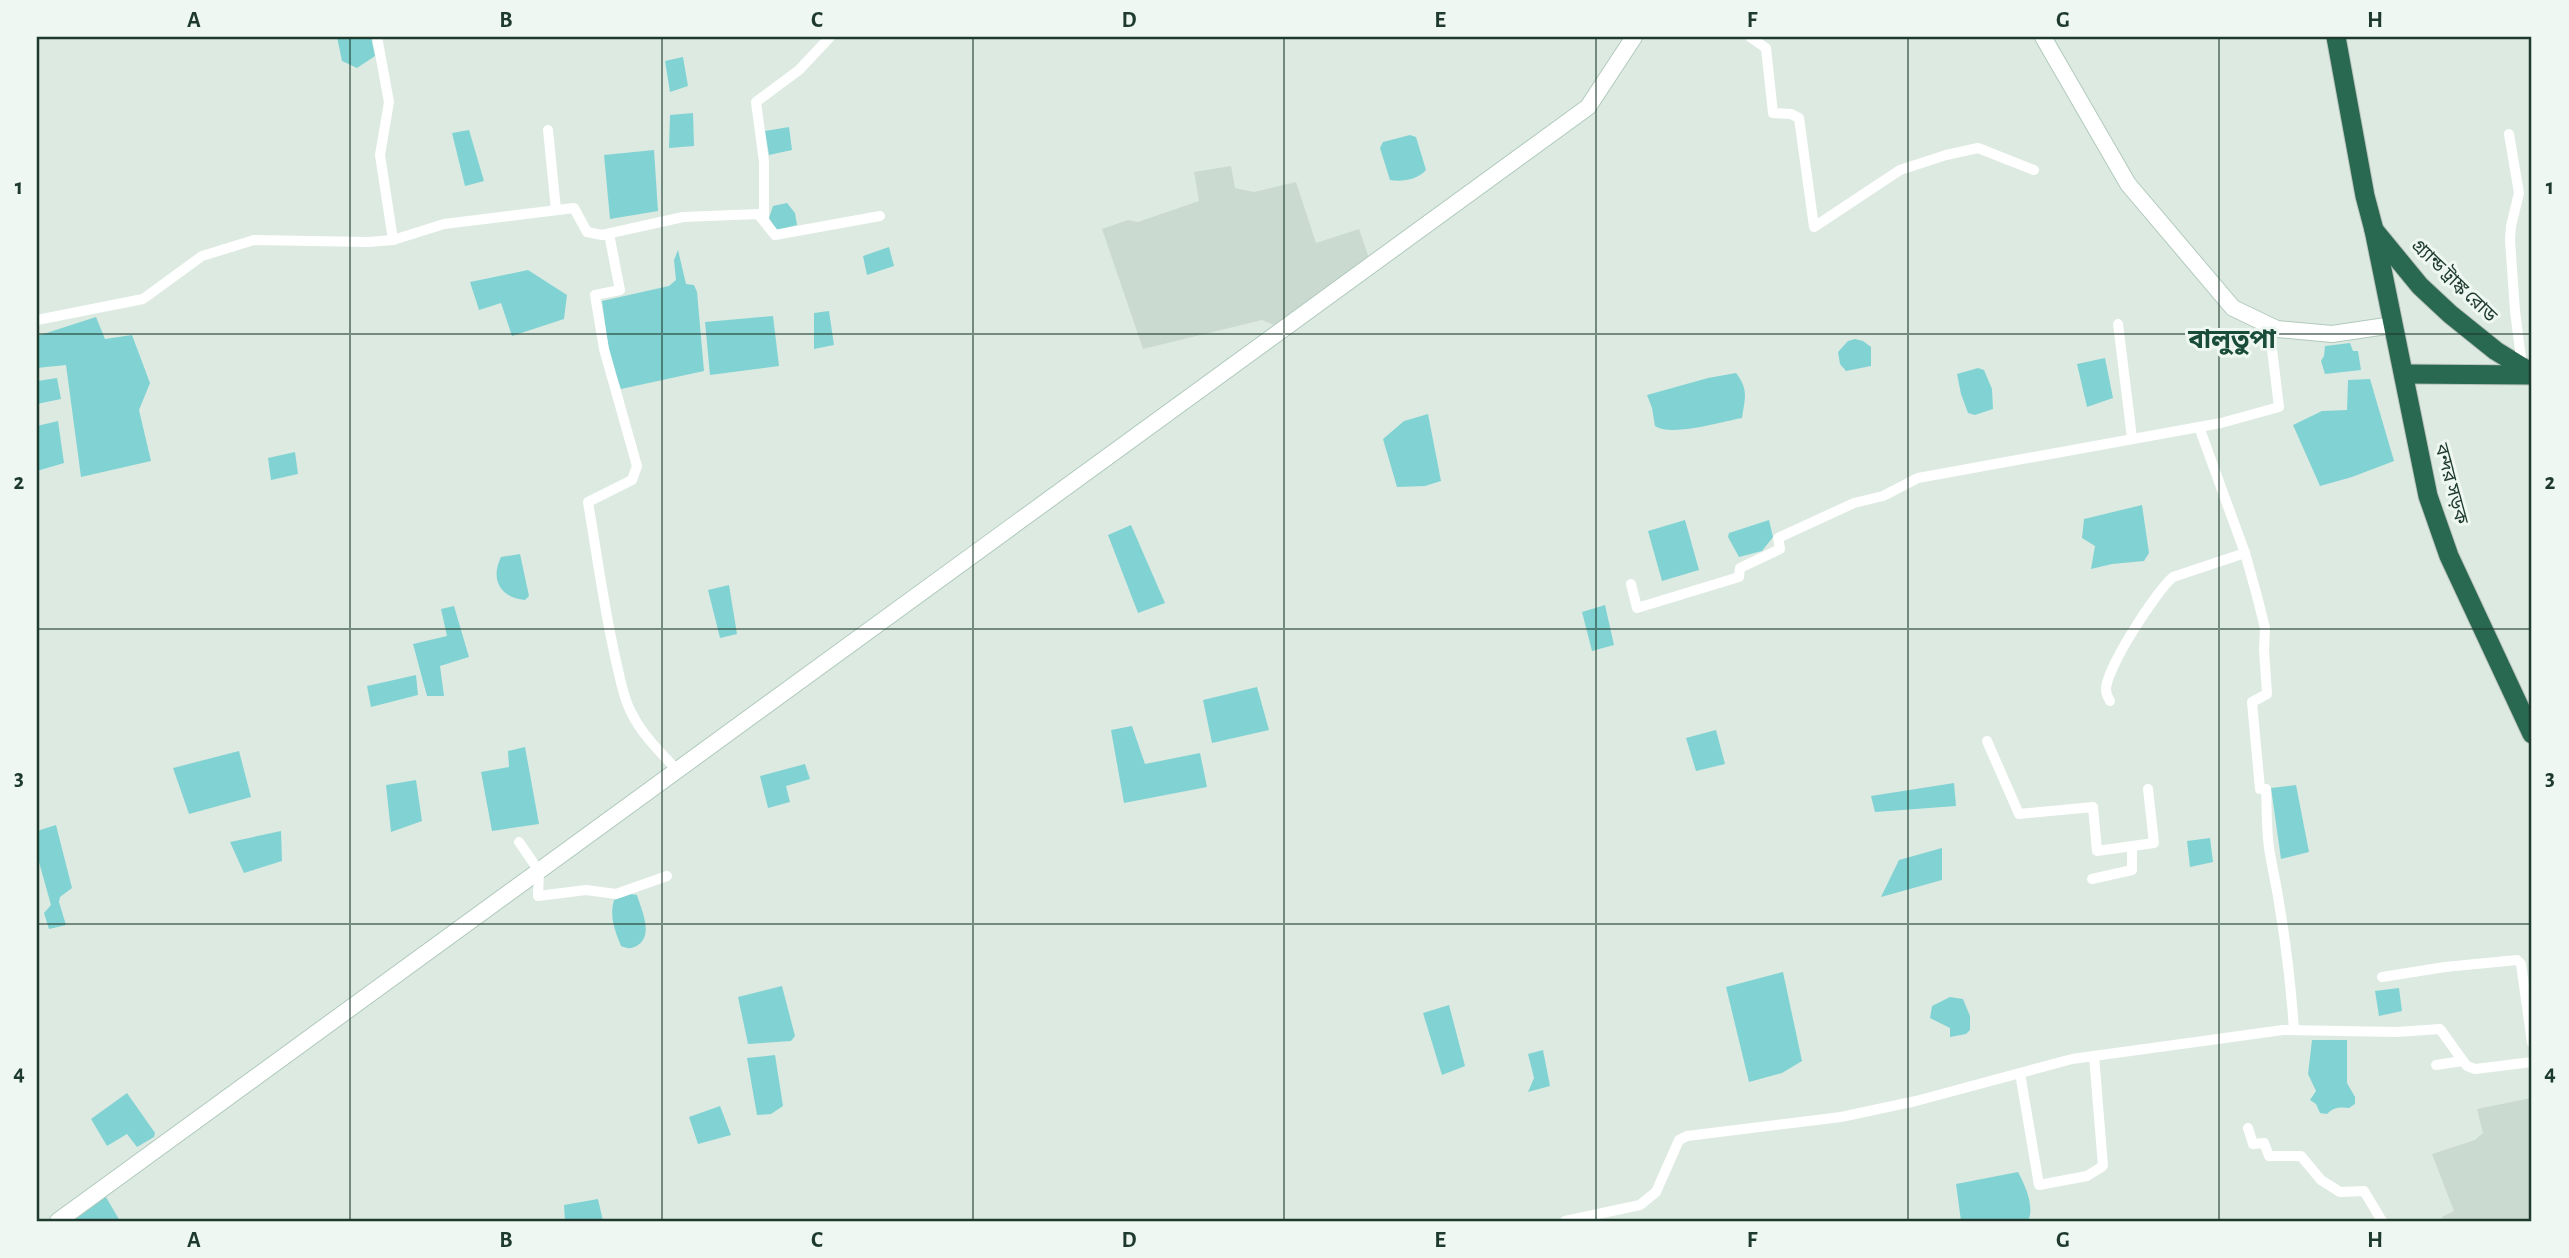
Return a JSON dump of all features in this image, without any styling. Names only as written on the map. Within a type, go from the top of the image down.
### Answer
[{"type":"highway","name":"গ্র্যান্ড ট্রাঙ্ক রোড","points":[[2336,37],[2365,196],[2374,230],[2420,286],[2449,314],[2496,351],[2529,371]]},
{"type":"highway","name":"বন্দর সড়ক","points":[[2374,230],[2422,473],[2439,529],[2532,734]]},
{"type":"highway","points":[[2404,374],[2529,371]]},
{"type":"street","points":[[377,37],[389,102],[380,155],[393,240]]},
{"type":"street","points":[[764,221],[764,162],[756,102],[799,71],[830,37]]},
{"type":"street","points":[[58,1221],[1588,107],[1634,37]]},
{"type":"street","points":[[1750,37],[1766,48],[1773,113],[1791,114],[1799,118],[1814,227],[1900,170],[1946,155],[1978,148],[2034,170]]},
{"type":"street","points":[[2043,37],[2128,184],[2233,308],[2277,329],[2332,334],[2393,325]]},
{"type":"street","points":[[548,130],[556,210]]},
{"type":"street","points":[[2509,134],[2519,192],[2510,240],[2515,311],[2529,371]]},
{"type":"street","points":[[37,320],[143,299],[202,256],[254,240],[393,240],[444,224],[573,208],[587,232],[603,235],[683,217],[758,214],[775,235],[880,216]]},
{"type":"street","points":[[609,234],[620,290],[595,295],[604,349],[637,466],[632,480],[588,502],[622,688],[638,725],[678,771]]},
{"type":"street","points":[[2118,324],[2132,438]]},
{"type":"street","points":[[1631,584],[1637,608],[1739,577],[1740,568],[1780,549],[1778,538],[1854,503],[1883,496],[1918,478],[2199,427],[2278,407],[2269,325]]},
{"type":"street","points":[[2199,427],[2245,553],[2265,628],[2267,694],[2252,702],[2260,789],[2266,789],[2270,853],[2290,970],[2294,1030]]},
{"type":"street","points":[[2110,701],[2106,689],[2110,675],[2142,614],[2164,584],[2173,576],[2245,553]]},
{"type":"street","points":[[1987,741],[2019,814],[2093,807],[2097,851],[2154,843],[2148,789]]},
{"type":"street","points":[[519,842],[539,871],[538,896],[586,890],[616,894],[667,876]]},
{"type":"street","points":[[2092,879],[2132,870],[2132,846]]},
{"type":"street","points":[[2382,977],[2517,960],[2521,964],[2532,1043]]},
{"type":"street","points":[[1565,1221],[1640,1205],[1656,1192],[1679,1140],[1687,1136],[1841,1118],[2072,1059],[2294,1030],[2388,1032],[2440,1028],[2467,1066],[2476,1069],[2532,1062]]},
{"type":"street","points":[[2020,1073],[2039,1185],[2087,1176],[2103,1166],[2094,1056]]},
{"type":"street","points":[[2436,1065],[2463,1061]]},
{"type":"street","points":[[2248,1128],[2253,1144],[2264,1143],[2269,1156],[2301,1156],[2321,1180],[2340,1192],[2364,1191],[2382,1221]]},
{"type":"shaded area","points":[[1231,166],[1235,188],[1254,192],[1296,182],[1316,243],[1359,229],[1369,258],[1274,325],[1262,320],[1143,349],[1102,229],[1128,220],[1138,222],[1199,201],[1194,172]]},
{"type":"shaded area","points":[[2531,1098],[2532,1221],[2443,1221],[2442,1217],[2454,1211],[2432,1154],[2475,1140],[2483,1133],[2477,1109]]},
{"type":"water","points":[[337,37],[371,37],[375,56],[357,68],[342,61]]},
{"type":"water","points":[[683,57],[688,86],[670,92],[665,61]]},
{"type":"water","points":[[693,113],[694,146],[669,148],[670,115]]},
{"type":"water","points":[[789,127],[792,150],[769,155],[765,131]]},
{"type":"water","points":[[469,130],[484,181],[465,186],[452,133]]},
{"type":"water","points":[[1410,135],[1416,137],[1426,170],[1409,180],[1390,180],[1380,148],[1383,142]]},
{"type":"water","points":[[654,150],[658,211],[610,219],[604,155]]},
{"type":"water","points":[[787,203],[795,213],[797,225],[777,230],[769,218],[773,206]]},
{"type":"water","points":[[889,247],[894,266],[867,275],[863,256]]},
{"type":"water","points":[[678,250],[686,284],[694,285],[697,292],[704,371],[621,389],[610,360],[602,301],[669,286],[676,280],[674,260]]},
{"type":"water","points":[[528,270],[567,295],[564,319],[512,336],[501,303],[479,310],[470,282]]},
{"type":"water","points":[[829,311],[834,345],[814,349],[814,313]]},
{"type":"water","points":[[773,316],[779,366],[710,375],[705,322]]},
{"type":"water","points":[[96,317],[105,339],[132,335],[150,383],[139,410],[151,461],[81,477],[66,365],[37,368],[37,336]]},
{"type":"water","points":[[1855,339],[1871,347],[1871,366],[1846,371],[1840,364],[1838,352],[1848,341]]},
{"type":"water","points":[[2350,343],[2353,351],[2358,351],[2361,370],[2325,374],[2321,361],[2325,346]]},
{"type":"water","points":[[2105,358],[2113,398],[2087,407],[2077,364]]},
{"type":"water","points":[[1978,368],[1984,370],[1992,389],[1993,409],[1975,415],[1968,413],[1957,374]]},
{"type":"water","points":[[1736,373],[1744,389],[1742,418],[1684,429],[1662,429],[1655,426],[1647,395]]},
{"type":"water","points":[[57,378],[61,399],[37,404],[37,381]]},
{"type":"water","points":[[2370,379],[2394,461],[2320,486],[2293,425],[2322,411],[2347,410],[2348,380]]},
{"type":"water","points":[[1428,414],[1441,481],[1425,486],[1397,487],[1383,439],[1404,421]]},
{"type":"water","points":[[58,421],[64,463],[37,471],[37,426]]},
{"type":"water","points":[[295,452],[298,474],[271,480],[268,458]]},
{"type":"water","points":[[2142,505],[2149,553],[2144,561],[2091,569],[2095,546],[2082,538],[2084,519]]},
{"type":"water","points":[[1685,520],[1699,570],[1662,581],[1648,531]]},
{"type":"water","points":[[1769,520],[1773,537],[1762,551],[1739,557],[1728,537],[1729,533]]},
{"type":"water","points":[[1131,525],[1165,603],[1138,613],[1108,535]]},
{"type":"water","points":[[520,554],[529,596],[525,600],[509,596],[497,580],[501,557]]},
{"type":"water","points":[[729,585],[737,634],[720,638],[708,590]]},
{"type":"water","points":[[1605,605],[1614,645],[1592,651],[1582,612]]},
{"type":"water","points":[[454,606],[469,657],[440,666],[444,696],[427,696],[413,644],[447,636],[441,609]]},
{"type":"water","points":[[416,675],[418,695],[371,707],[367,686]]},
{"type":"water","points":[[1257,687],[1269,730],[1212,743],[1203,700]]},
{"type":"water","points":[[1132,726],[1145,764],[1200,753],[1207,787],[1124,803],[1111,730]]},
{"type":"water","points":[[1716,730],[1725,764],[1696,771],[1686,738]]},
{"type":"water","points":[[525,747],[539,824],[492,831],[481,772],[509,767],[508,751]]},
{"type":"water","points":[[239,751],[251,797],[189,814],[173,768]]},
{"type":"water","points":[[805,764],[810,779],[786,786],[790,802],[768,808],[760,776]]},
{"type":"water","points":[[416,780],[422,821],[391,832],[386,785]]},
{"type":"water","points":[[1954,783],[1956,806],[1875,812],[1871,796]]},
{"type":"water","points":[[2296,785],[2309,852],[2281,859],[2271,788]]},
{"type":"water","points":[[56,825],[72,888],[60,897],[59,902],[66,925],[49,929],[44,913],[51,905],[37,855],[37,834],[40,830]]},
{"type":"water","points":[[281,831],[282,861],[244,873],[230,842]]},
{"type":"water","points":[[2210,838],[2213,862],[2190,867],[2187,841]]},
{"type":"water","points":[[1942,848],[1942,880],[1881,897],[1899,860]]},
{"type":"water","points":[[631,894],[637,895],[646,928],[643,941],[628,948],[621,946],[612,912],[614,900]]},
{"type":"water","points":[[1783,972],[1802,1061],[1782,1073],[1749,1082],[1726,987]]},
{"type":"water","points":[[782,986],[795,1036],[791,1041],[748,1044],[738,997]]},
{"type":"water","points":[[2399,988],[2402,1011],[2379,1016],[2375,991]]},
{"type":"water","points":[[1950,997],[1963,999],[1970,1016],[1970,1030],[1966,1034],[1950,1037],[1950,1028],[1930,1018],[1932,1006]]},
{"type":"water","points":[[1449,1005],[1465,1066],[1442,1075],[1423,1013]]},
{"type":"water","points":[[2312,1040],[2347,1040],[2347,1083],[2355,1097],[2355,1104],[2349,1108],[2337,1108],[2327,1114],[2320,1113],[2316,1104],[2310,1100],[2316,1091],[2308,1074]]},
{"type":"water","points":[[1543,1050],[1550,1086],[1528,1092],[1534,1078],[1528,1054]]},
{"type":"water","points":[[775,1055],[783,1106],[771,1114],[757,1115],[747,1058]]},
{"type":"water","points":[[127,1093],[155,1133],[154,1137],[137,1147],[127,1134],[107,1146],[91,1119]]},
{"type":"water","points":[[720,1106],[731,1135],[698,1144],[689,1117]]},
{"type":"water","points":[[2018,1172],[2030,1203],[2028,1221],[1961,1221],[1956,1184]]},
{"type":"water","points":[[103,1192],[120,1221],[65,1221]]},
{"type":"water","points":[[598,1199],[603,1221],[565,1221],[564,1205]]},
{"type":"district","name":"বালুতুপা","points":[[2232,340]]}]
